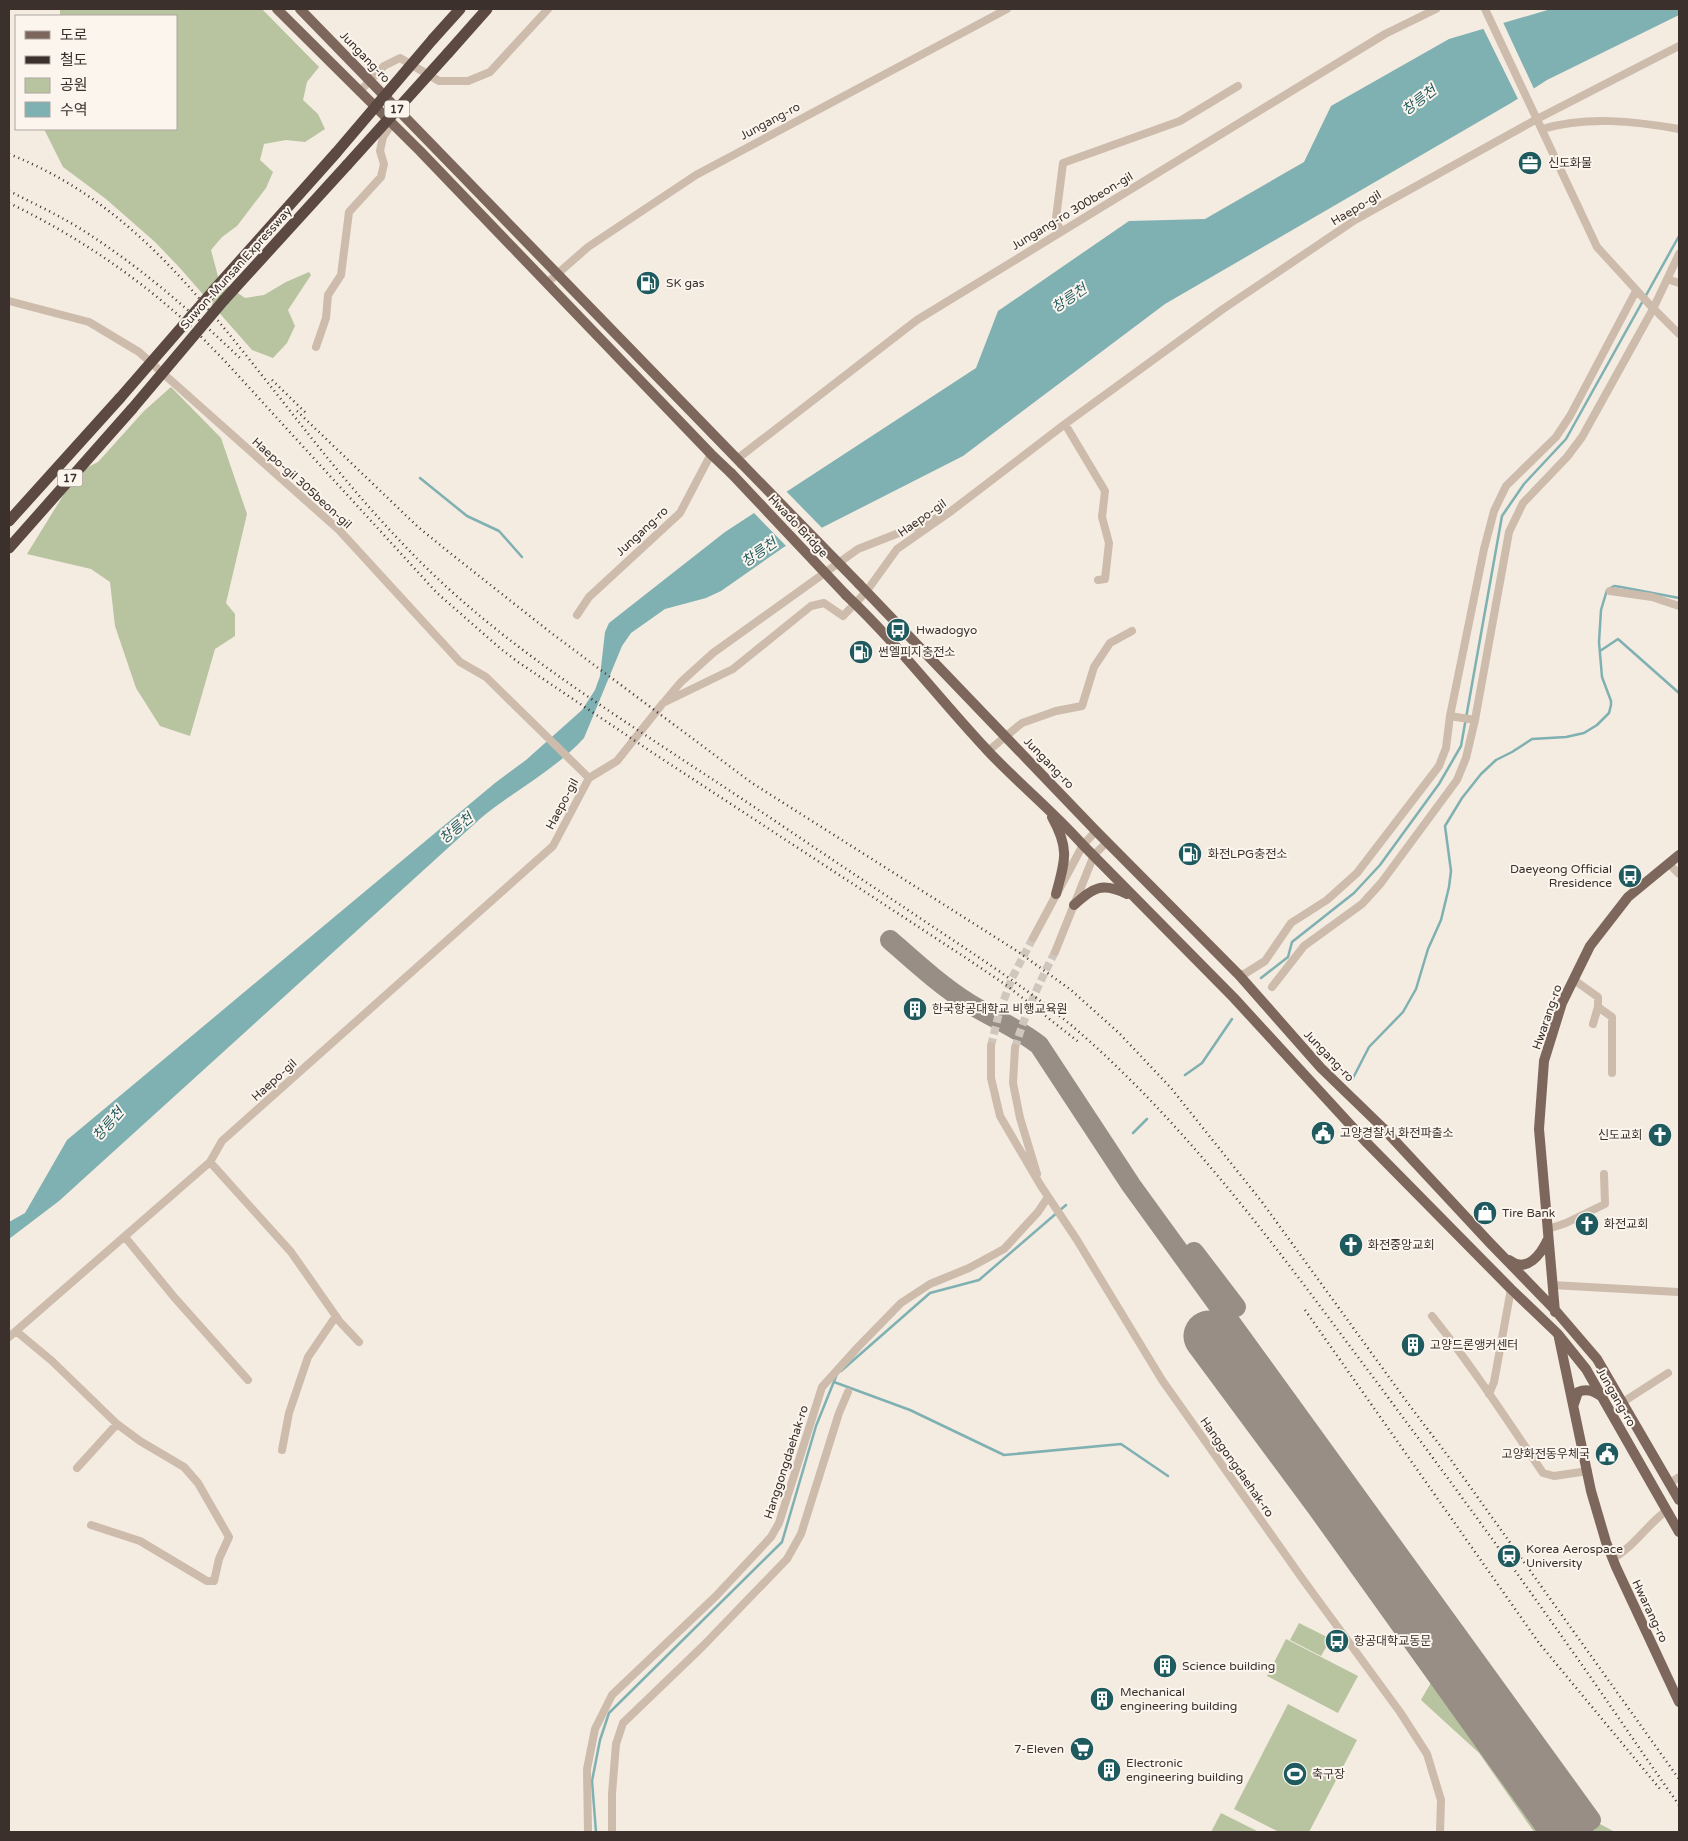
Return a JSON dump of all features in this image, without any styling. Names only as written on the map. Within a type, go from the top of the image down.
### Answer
[{"type":"highway","name":"Suwon-Munsan Expressway","points":[[9,521],[336,153],[460,9]]},
{"type":"highway","name":"Suwon-Munsan Expressway","points":[[9,548],[132,409],[224,300],[487,9]]},
{"type":"main road","points":[[277,9],[392,123],[711,454]]},
{"type":"main road","name":"Jungang-ro","points":[[300,9],[739,462]]},
{"type":"main road","name":"Hwado Bridge","points":[[711,454],[850,599]]},
{"type":"main road","name":"Hwado Bridge","points":[[739,462],[862,588]]},
{"type":"main road","name":"Jungang-ro","points":[[862,588],[1096,831],[1238,975],[1322,1068],[1383,1128],[1555,1310],[1597,1359],[1622,1402],[1675,1480],[1679,1500]]},
{"type":"main road","name":"Jungang-ro","points":[[850,599],[912,663],[988,751],[1094,855],[1234,998],[1368,1143],[1511,1289],[1558,1333],[1586,1369],[1679,1532]]},
{"type":"main road","points":[[1047,808],[1064,841],[1066,855],[1056,894]]},
{"type":"main road","name":"Hwarang-ro","points":[[1679,855],[1628,897],[1590,946],[1562,1003],[1544,1062],[1539,1129],[1558,1333],[1591,1491],[1612,1558],[1679,1702]]},
{"type":"main road","points":[[1074,905],[1084,895],[1099,887],[1116,888],[1134,897]]},
{"type":"main road","points":[[1501,1254],[1512,1263],[1528,1264],[1537,1258],[1548,1234]]},
{"type":"main road","points":[[1574,1405],[1578,1392],[1583,1390],[1589,1390],[1601,1396]]},
{"type":"street","points":[[360,91],[384,66],[400,58],[438,81],[468,82],[490,72],[548,9]]},
{"type":"street","name":"Jungang-ro","points":[[547,283],[588,247],[696,175],[1007,9]]},
{"type":"street","name":"Jungang-ro 300beon-gil","points":[[739,462],[917,320],[1385,34],[1436,9]]},
{"type":"street","points":[[1486,9],[1597,247],[1651,307],[1679,334]]},
{"type":"street","name":"Haepo-gil","points":[[9,1337],[210,1162],[222,1142],[552,846],[589,778],[617,761],[663,703],[733,669],[811,606],[824,603],[843,616],[850,599],[897,549],[1223,310],[1355,220],[1537,119],[1679,46]]},
{"type":"street","points":[[1060,231],[1056,218],[1063,163],[1180,121],[1238,86]]},
{"type":"street","points":[[1542,128],[1562,123],[1605,121],[1651,124],[1679,129]]},
{"type":"street","points":[[316,347],[326,318],[328,295],[341,275],[349,212],[380,177],[384,164],[380,151],[383,137],[392,123]]},
{"type":"street","points":[[1272,987],[1304,946],[1362,904],[1381,883],[1458,780],[1466,758],[1475,720],[1509,532],[1523,503],[1568,457],[1582,437],[1679,254]]},
{"type":"street","points":[[1667,279],[1679,283]]},
{"type":"street","points":[[1238,975],[1265,961],[1291,923],[1327,900],[1357,873],[1439,766],[1446,748],[1450,716],[1484,549],[1494,511],[1506,486],[1556,437],[1566,423],[1637,292]]},
{"type":"street","name":"Haepo-gil 305beon-gil","points":[[9,301],[89,322],[139,352],[339,530],[460,662],[486,677],[589,778]]},
{"type":"street","points":[[1066,424],[1105,491],[1102,517],[1110,543],[1104,579],[1098,580]]},
{"type":"street","name":"Jungang-ro","points":[[577,615],[589,597],[680,513],[711,454]]},
{"type":"street","points":[[663,703],[681,682],[713,653],[858,549],[950,512]]},
{"type":"street","points":[[1610,591],[1652,598],[1679,606]]},
{"type":"street","name":"Jungang-ro","points":[[988,751],[1022,723],[1056,711],[1082,706],[1094,667],[1110,643],[1132,631]]},
{"type":"street","points":[[1450,716],[1475,720]]},
{"type":"street","points":[[1033,938],[1083,845],[1096,831]]},
{"type":"street","points":[[1055,952],[1094,855],[1107,842]]},
{"type":"street","points":[[1669,864],[1679,874]]},
{"type":"street","points":[[1574,980],[1598,997],[1598,1008],[1593,1024]]},
{"type":"street","points":[[1598,1008],[1612,1017],[1612,1073]]},
{"type":"street","points":[[991,1046],[991,1078],[1000,1116],[1050,1200]]},
{"type":"street","points":[[1015,1048],[1013,1083],[1020,1118],[1040,1186]]},
{"type":"street","points":[[210,1162],[291,1252],[336,1316],[359,1342]]},
{"type":"street","points":[[1548,1234],[1605,1204],[1604,1174]]},
{"type":"street","name":"Hanggongdaehak-ro","points":[[588,1832],[587,1768],[595,1729],[612,1695],[716,1596],[771,1537],[779,1523],[822,1387],[901,1303],[930,1284],[969,1268],[1004,1248],[1050,1200],[1162,1380],[1304,1582],[1354,1647],[1427,1754],[1441,1800],[1440,1832]]},
{"type":"street","points":[[125,1237],[174,1297],[248,1380]]},
{"type":"street","points":[[1552,1284],[1679,1292],[1679,1283]]},
{"type":"street","points":[[1489,1394],[1494,1382],[1511,1289]]},
{"type":"street","points":[[282,1450],[289,1413],[308,1357],[336,1316]]},
{"type":"street","points":[[1432,1316],[1450,1338],[1542,1473],[1554,1476],[1588,1471]]},
{"type":"street","points":[[16,1331],[52,1361],[117,1424],[140,1441],[184,1467],[198,1483],[229,1537],[219,1559],[214,1581],[207,1581],[140,1541],[91,1525]]},
{"type":"street","name":"Jungang-ro","points":[[1622,1402],[1668,1373]]},
{"type":"street","points":[[612,1832],[612,1794],[616,1744],[623,1723],[703,1646],[787,1559],[801,1534],[839,1413],[848,1392]]},
{"type":"street","points":[[77,1468],[117,1424]]},
{"type":"street","points":[[1612,1558],[1625,1551],[1667,1510]]},
{"type":"green space","points":[[60,9],[262,9],[319,67],[307,82],[303,100],[318,114],[325,129],[305,142],[286,140],[264,144],[260,160],[273,172],[266,188],[237,226],[222,237],[211,250],[219,280],[245,298],[264,295],[286,282],[309,272],[311,275],[288,310],[295,326],[287,343],[273,358],[252,350],[155,242],[106,199],[63,167],[44,130],[178,130],[178,15],[60,15]]},
{"type":"green space","points":[[171,387],[221,438],[247,514],[226,603],[235,614],[235,636],[215,649],[190,736],[160,726],[136,688],[115,626],[110,582],[91,569],[27,554],[64,494],[84,469],[98,462],[144,411]]},
{"type":"green space","points":[[1299,1623],[1331,1639],[1321,1656],[1290,1640]]},
{"type":"green space","points":[[1286,1639],[1358,1676],[1338,1713],[1267,1676]]},
{"type":"green space","points":[[1440,1675],[1553,1832],[1534,1832],[1479,1753],[1421,1700],[1433,1679]]},
{"type":"green space","name":"축구장","points":[[1288,1704],[1357,1740],[1309,1832],[1279,1832],[1234,1809]]},
{"type":"green space","points":[[1221,1813],[1259,1832],[1211,1832]]},
{"type":"green space","points":[[1582,1819],[1588,1827],[1598,1823],[1615,1832],[1580,1832],[1573,1823]]},
{"type":"water","name":"창릉천","points":[[1551,9],[1679,9],[1679,15],[1547,80],[1511,103],[1165,304],[963,456],[784,547],[721,591],[706,598],[665,609],[631,633],[622,646],[584,738],[573,749],[548,770],[481,818],[59,1201],[9,1239],[9,1222],[25,1213],[67,1140],[495,783],[526,760],[582,710],[595,690],[600,676],[605,632],[609,623],[725,532],[976,368],[998,311],[1129,221],[1205,219],[1304,162],[1331,106],[1449,39]]},
{"type":"pier","points":[[1502,20],[1535,91],[1519,101],[1482,26]]},
{"type":"pier","points":[[785,490],[824,530],[788,548],[752,511]]},
{"type":"waterway","points":[[1261,978],[1288,957],[1292,942],[1354,893],[1380,865],[1439,784],[1461,746],[1502,516],[1524,484],[1566,439],[1679,236]]},
{"type":"waterway","points":[[420,478],[467,516],[499,531],[522,557]]},
{"type":"waterway","points":[[1352,1080],[1369,1047],[1403,1012],[1416,989],[1428,949],[1441,920],[1449,887],[1451,871],[1445,826],[1462,798],[1481,774],[1496,760],[1532,739],[1566,737],[1584,733],[1597,725],[1609,713],[1611,701],[1602,677],[1599,642],[1601,610],[1607,590],[1614,586],[1679,598]]},
{"type":"waterway","points":[[1600,651],[1618,639],[1679,693]]},
{"type":"waterway","points":[[1185,1075],[1202,1063],[1232,1019]]},
{"type":"waterway","points":[[1133,1133],[1147,1119]]},
{"type":"waterway","points":[[841,1371],[930,1293],[979,1280],[1066,1205]]},
{"type":"waterway","points":[[596,1832],[592,1781],[600,1740],[609,1713],[782,1542],[816,1426],[837,1374]]},
{"type":"waterway","points":[[834,1382],[910,1410],[1004,1455],[1121,1444],[1168,1476]]},
{"type":"taxiway","points":[[890,940],[949,990],[1039,1045],[1131,1185],[1591,1820]]},
{"type":"taxiway","points":[[1194,1252],[1236,1307]]},
{"type":"taxiway","points":[[1435,1646],[1454,1632]]},
{"type":"taxiway","points":[[1565,1828],[1564,1818],[1571,1807],[1573,1795]]},
{"type":"runway","points":[[1209,1336],[1329,1498],[1568,1832]]},
{"type":"tunnel","points":[[991,1046],[999,1013],[1012,978],[1033,938]]},
{"type":"tunnel","points":[[1015,1048],[1023,1023],[1055,952]]},
{"type":"railway","points":[[9,154],[52,174],[92,198],[128,226],[161,257],[192,290],[317,445],[395,536],[437,578],[495,629],[589,697],[1010,979],[1071,1025],[1111,1061],[1185,1138],[1288,1263],[1489,1535],[1679,1805]]},
{"type":"railway","points":[[9,191],[66,220],[118,254],[173,297],[242,360]]},
{"type":"railway","points":[[9,203],[79,241],[123,271],[185,321],[223,359],[437,593],[501,649],[650,751],[1006,985],[1080,1043]]},
{"type":"railway","points":[[272,380],[306,413]]},
{"type":"railway","points":[[297,411],[418,527],[550,632],[752,783],[1017,951],[1071,990],[1119,1033],[1171,1088],[1262,1202],[1451,1460],[1679,1779]]},
{"type":"railway","points":[[1305,1310],[1539,1643],[1660,1789]]},
{"type":"place","name":"신도화물","points":[[1530,163]]},
{"type":"place","name":"SK gas","points":[[648,283]]},
{"type":"place","name":"Hwadogyo","points":[[898,630]]},
{"type":"place","name":"썬엘피지충전소","points":[[861,652]]},
{"type":"place","name":"화전LPG충전소","points":[[1190,854]]},
{"type":"place","name":"Daeyeong Official Rresidence","points":[[1630,876]]},
{"type":"place","name":"한국항공대학교 비행교육원","points":[[915,1009]]},
{"type":"place","name":"고양경찰서 화전파출소","points":[[1323,1133]]},
{"type":"place","name":"신도교회","points":[[1660,1135]]},
{"type":"place","name":"Tire Bank","points":[[1485,1213]]},
{"type":"place","name":"화전교회","points":[[1587,1224]]},
{"type":"place","name":"화전중앙교회","points":[[1351,1245]]},
{"type":"place","name":"고양드론앵커센터","points":[[1413,1345]]},
{"type":"place","name":"고양화전동우체국","points":[[1607,1454]]},
{"type":"place","name":"Korea Aerospace University","points":[[1509,1556]]},
{"type":"place","name":"항공대학교동문","points":[[1337,1641]]},
{"type":"place","name":"Science building","points":[[1165,1666]]},
{"type":"place","name":"Mechanical engineering building","points":[[1102,1699]]},
{"type":"place","name":"7-Eleven","points":[[1082,1749]]},
{"type":"place","name":"Electronic engineering building","points":[[1109,1770]]},
{"type":"place","name":"축구장","points":[[1295,1774]]}]
